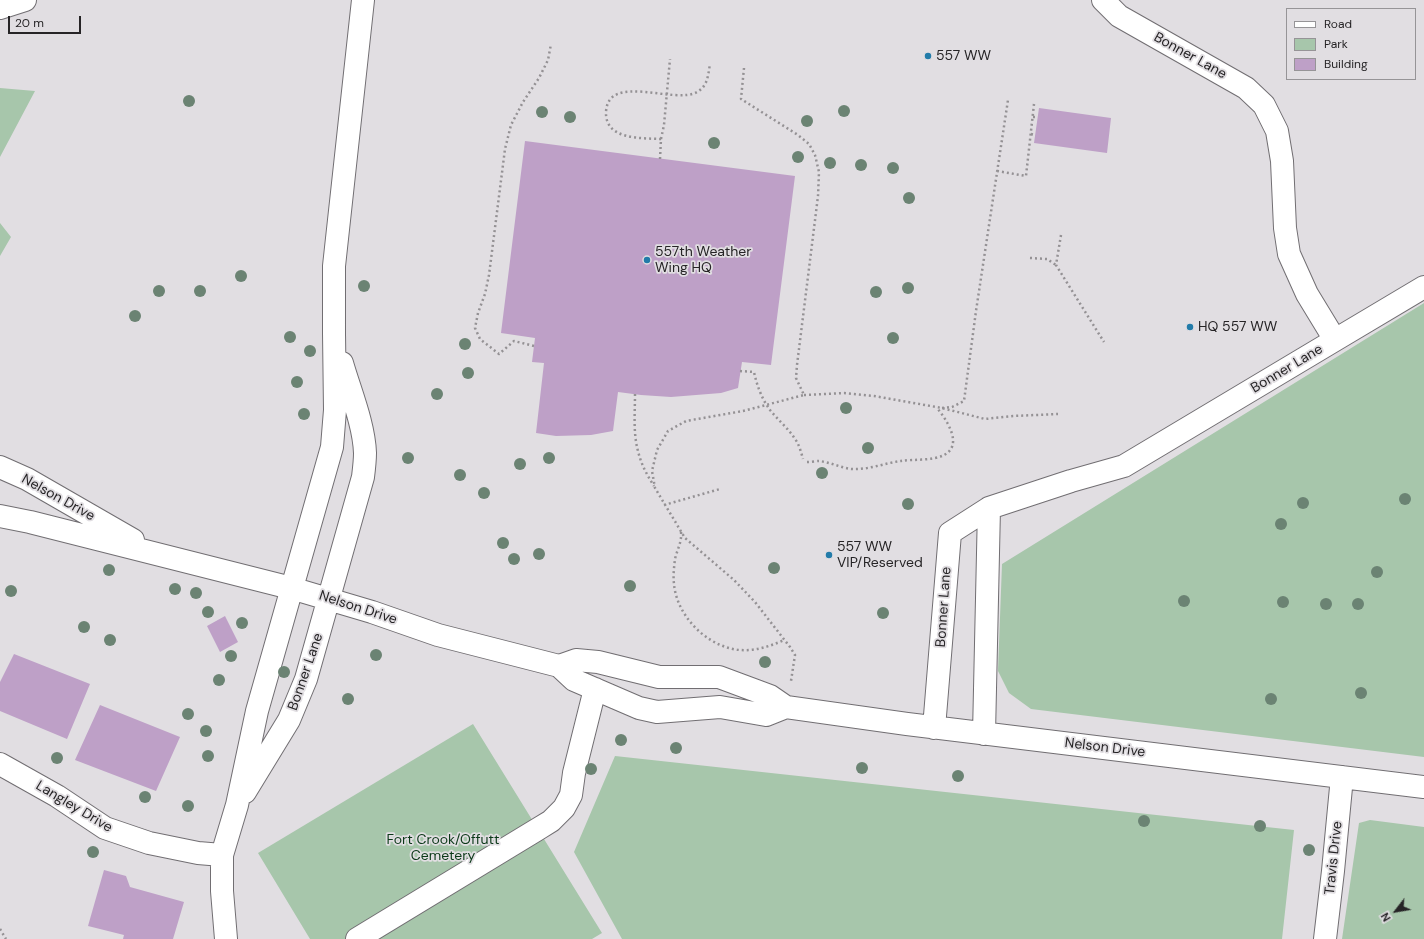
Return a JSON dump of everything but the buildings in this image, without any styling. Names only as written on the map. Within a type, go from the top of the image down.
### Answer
[{"type":"street","points":[[0,8],[25,0]]},
{"type":"street","name":"Bonner Lane","points":[[934,728],[950,533],[989,508],[1071,481],[1124,466],[1335,340],[1307,294],[1289,254],[1285,228],[1282,161],[1277,131],[1264,106],[1246,88],[1120,16],[1103,0]]},
{"type":"street","name":"Bonner Lane","points":[[226,939],[222,891],[222,855],[237,805],[257,711],[332,447],[335,410],[334,266],[362,10]]},
{"type":"street","points":[[1335,340],[1424,287]]},
{"type":"street","name":"Bonner Lane","points":[[237,805],[289,720],[306,679],[363,477],[365,453],[356,410],[334,333]]},
{"type":"street","name":"Nelson Drive","points":[[0,467],[27,479],[156,553]]},
{"type":"street","points":[[984,734],[989,508]]},
{"type":"street","name":"Nelson Drive","points":[[0,516],[156,553],[292,588],[329,598],[438,635],[559,666],[574,680],[639,708],[657,712],[720,707],[766,715],[786,707]]},
{"type":"street","name":"Nelson Drive","points":[[559,666],[576,660],[598,662],[659,677],[719,677],[770,696],[786,707],[934,728],[1424,787]]},
{"type":"street","points":[[357,939],[551,821],[564,808],[571,795],[574,773],[595,689]]},
{"type":"street","name":"Langley Drive","points":[[0,764],[57,796],[105,828],[149,843],[198,854],[222,855]]},
{"type":"street","name":"Travis Drive","points":[[1325,939],[1342,777]]},
{"type":"path","points":[[534,346],[514,341],[499,354],[480,340],[475,328],[489,275],[505,149],[511,125],[548,60],[551,44]]},
{"type":"path","points":[[660,159],[670,59]]},
{"type":"path","points":[[661,139],[626,136],[615,132],[608,124],[606,105],[612,96],[622,92],[636,91],[681,95],[695,93],[705,87],[710,64]]},
{"type":"path","points":[[744,68],[741,98],[798,135],[809,144],[815,155],[819,172],[818,196],[796,378],[804,395]]},
{"type":"path","points":[[942,408],[952,407],[964,401],[1008,100]]},
{"type":"path","points":[[997,171],[1026,176],[1034,104]]},
{"type":"path","points":[[1033,116],[1037,117]]},
{"type":"path","points":[[1031,134],[1035,135]]},
{"type":"path","points":[[1056,265],[1061,235]]},
{"type":"path","points":[[1030,258],[1047,259],[1056,265],[1104,342]]},
{"type":"path","points":[[740,370],[754,372],[756,384],[767,405],[796,440],[803,459]]},
{"type":"path","points":[[655,488],[652,471],[657,450],[668,431],[686,422],[743,411],[804,395],[844,393],[874,396],[942,408],[985,419],[1058,414]]},
{"type":"path","points":[[635,394],[635,429],[637,450],[644,468],[664,505],[685,538],[734,580],[755,602],[795,655],[786,707]]},
{"type":"path","points":[[807,462],[820,461],[852,469],[903,460],[933,458],[944,455],[951,449],[953,438],[948,422],[937,407]]},
{"type":"path","points":[[664,505],[720,489]]},
{"type":"path","points":[[681,531],[675,563],[675,593],[686,617],[697,629],[719,645],[733,649],[749,650],[765,648],[784,640]]},
{"type":"path","points":[[0,929],[6,939]]},
{"type":"green space","points":[[0,88],[35,91],[0,157]]},
{"type":"green space","points":[[0,223],[11,237],[0,256]]},
{"type":"green space","points":[[1424,303],[1424,757],[1031,709],[1009,693],[998,671],[1002,564]]},
{"type":"green space","name":"Fort Crook/Offutt Cemetery","points":[[473,724],[602,933],[592,939],[310,939],[258,853]]},
{"type":"green space","points":[[615,756],[1294,830],[1282,939],[622,939],[574,852]]},
{"type":"green space","points":[[1370,820],[1424,827],[1424,939],[1342,939],[1359,823]]},
{"type":"place","name":"557 WW","points":[[928,56]]},
{"type":"place","name":"557th Weather Wing HQ","points":[[647,260]]},
{"type":"place","name":"HQ 557 WW","points":[[1190,327]]},
{"type":"place","name":"557 WW VIP/Reserved","points":[[829,555]]}]
